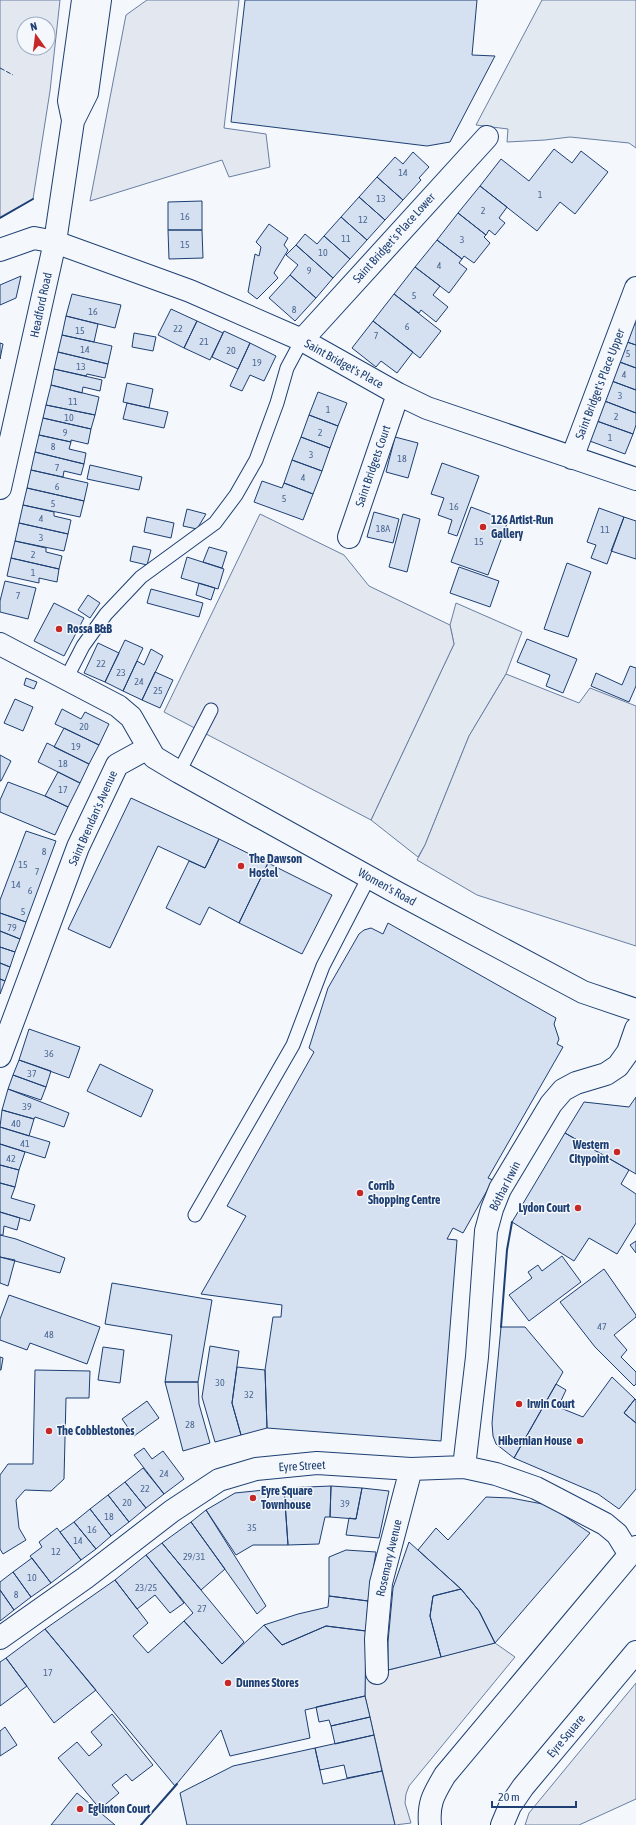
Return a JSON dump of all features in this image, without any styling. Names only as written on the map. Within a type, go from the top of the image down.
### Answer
[{"type":"street","name":"Headford Road","points":[[73,121],[69,102],[83,0]]},
{"type":"street","name":"Headford Road","points":[[0,488],[5,443],[55,242],[73,121],[87,93],[100,0]]},
{"type":"street","name":"Saint Bridget's Place Lower","points":[[302,340],[486,137]]},
{"type":"street","name":"Saint Bridget's Place","points":[[0,250],[34,238],[55,242],[190,291],[302,340],[398,394],[427,408],[636,479]]},
{"type":"street","name":"Saint Bridget's Place Upper","points":[[572,458],[636,288]]},
{"type":"street","name":"Saint Bridgets Court","points":[[349,537],[398,394]]},
{"type":"street","points":[[0,644],[125,711],[131,717],[148,748]]},
{"type":"street","name":"Women's Road","points":[[148,748],[154,757],[179,772],[369,877],[583,992],[636,1010]]},
{"type":"street","name":"Saint Brendan's Avenue","points":[[0,1056],[78,848],[116,765],[148,748]]},
{"type":"street","name":"Bóthar Irwin","points":[[464,1467],[477,1357],[486,1231],[492,1209],[500,1189],[551,1104],[563,1090],[576,1083],[606,1074],[618,1066],[628,1052],[636,1029]]},
{"type":"street","name":"Eyre Street","points":[[0,1638],[85,1578],[172,1511],[219,1480],[256,1469],[317,1463],[411,1469],[464,1467],[496,1474],[536,1488],[569,1504],[605,1524],[633,1551]]},
{"type":"street","name":"Rosemary Avenue","points":[[377,1673],[376,1639],[381,1583],[411,1469]]},
{"type":"street","points":[[430,1825],[432,1798],[445,1775],[633,1551]]},
{"type":"street","name":"Eyre Square","points":[[502,1825],[510,1806],[523,1787],[636,1652]]},
{"type":"lane","points":[[66,679],[83,646],[106,614],[141,577],[215,523],[236,495],[256,460],[277,403],[287,368],[302,340]]},
{"type":"lane","points":[[179,772],[211,710]]},
{"type":"lane","points":[[196,1215],[293,1045],[323,966],[369,877]]},
{"type":"shaded area","points":[[0,0],[60,0],[56,36],[56,16],[16,16],[16,56],[54,56],[50,91],[33,199],[0,218]]},
{"type":"shaded area","points":[[147,0],[239,0],[224,128],[266,134],[270,167],[229,177],[222,160],[90,201],[126,15]]},
{"type":"shaded area","points":[[542,0],[636,0],[636,148],[629,143],[570,137],[507,142],[508,129],[476,125]]},
{"type":"shaded area","points":[[260,514],[344,555],[369,586],[450,625],[454,644],[371,820],[164,712]]},
{"type":"shaded area","points":[[456,603],[522,632],[506,674],[469,736],[425,845],[418,857],[371,820],[454,644],[450,625]]},
{"type":"shaded area","points":[[506,674],[579,703],[590,688],[636,706],[636,946],[477,895],[417,860],[425,845],[469,736]]},
{"type":"shaded area","points":[[495,1643],[515,1657],[409,1786],[405,1803],[411,1823],[395,1825],[365,1696],[365,1676]]},
{"type":"shaded area","points":[[636,1683],[636,1799],[579,1825],[525,1825],[529,1813]]},
{"type":"building","points":[[245,0],[477,0],[472,55],[495,56],[450,142],[427,146],[231,122]]},
{"type":"building","points":[[554,149],[572,163],[581,151],[608,172],[575,214],[560,202],[537,231],[480,186],[501,159],[529,181]]},
{"type":"building","points":[[413,152],[429,167],[419,178],[421,180],[403,200],[377,177],[395,157],[403,164]]},
{"type":"building","points":[[377,177],[403,200],[385,220],[359,197]]},
{"type":"building","points":[[480,186],[507,207],[499,218],[505,223],[495,235],[489,230],[486,235],[458,213]]},
{"type":"building","points":[[359,197],[385,220],[367,240],[341,217]]},
{"type":"building","points":[[202,201],[202,230],[168,230],[168,202]]},
{"type":"building","points":[[458,213],[486,235],[484,237],[490,243],[474,263],[464,256],[462,259],[437,240]]},
{"type":"building","points":[[341,217],[367,240],[350,259],[324,236]]},
{"type":"building","points":[[269,224],[288,238],[284,245],[288,250],[274,273],[278,278],[257,299],[248,292],[255,254],[259,256],[261,247],[256,242]]},
{"type":"building","points":[[168,230],[202,230],[203,258],[169,259]]},
{"type":"building","points":[[305,234],[317,244],[324,236],[350,259],[333,278],[296,245]]},
{"type":"building","points":[[437,240],[462,259],[459,263],[467,269],[449,293],[415,267]]},
{"type":"building","points":[[296,245],[333,278],[316,298],[290,275],[298,265],[286,255]]},
{"type":"building","points":[[415,267],[440,286],[433,295],[448,307],[436,322],[421,310],[419,313],[394,294]]},
{"type":"building","points":[[290,275],[316,298],[295,321],[269,298]]},
{"type":"building","points":[[21,276],[16,298],[0,305],[0,285]]},
{"type":"building","points":[[72,294],[121,305],[115,328],[66,316]]},
{"type":"building","points":[[394,294],[441,331],[420,358],[373,321]]},
{"type":"building","points":[[171,309],[197,321],[184,348],[158,335]]},
{"type":"building","points":[[66,316],[98,324],[94,342],[62,335]]},
{"type":"building","points":[[197,321],[223,333],[210,360],[184,348]]},
{"type":"building","points":[[373,321],[413,352],[397,373],[381,361],[376,367],[352,348]]},
{"type":"building","points":[[631,322],[636,324],[636,345],[624,341]]},
{"type":"building","points":[[224,331],[250,343],[238,369],[212,357]]},
{"type":"building","points":[[134,333],[156,337],[153,351],[132,347]]},
{"type":"building","points":[[62,335],[112,346],[108,364],[58,352]]},
{"type":"building","points":[[624,341],[636,345],[636,368],[617,361]]},
{"type":"building","points":[[0,343],[3,344],[0,359]]},
{"type":"building","points":[[250,343],[276,356],[264,381],[250,375],[242,391],[230,386]]},
{"type":"building","points":[[58,352],[108,364],[105,378],[87,374],[86,376],[54,369]]},
{"type":"building","points":[[617,361],[636,368],[636,390],[609,380]]},
{"type":"building","points":[[54,369],[102,380],[100,391],[83,387],[82,393],[51,385]]},
{"type":"building","points":[[609,380],[636,390],[636,413],[602,400]]},
{"type":"building","points":[[127,383],[153,389],[149,408],[123,402]]},
{"type":"building","points":[[51,385],[99,397],[95,415],[46,405]]},
{"type":"building","points":[[318,392],[347,403],[338,426],[309,415]]},
{"type":"building","points":[[602,400],[636,413],[636,425],[633,434],[594,420]]},
{"type":"building","points":[[127,403],[168,412],[164,428],[123,419]]},
{"type":"building","points":[[46,405],[95,415],[91,429],[43,418]]},
{"type":"building","points":[[309,415],[338,426],[330,448],[301,437]]},
{"type":"building","points":[[43,418],[91,429],[88,444],[39,435]]},
{"type":"building","points":[[594,420],[633,434],[625,454],[587,440]]},
{"type":"building","points":[[39,435],[71,442],[69,449],[86,453],[84,464],[35,452]]},
{"type":"building","points":[[301,437],[330,448],[322,471],[292,460]]},
{"type":"building","points":[[395,437],[418,443],[408,478],[386,472]]},
{"type":"building","points":[[35,452],[84,464],[81,475],[64,471],[63,477],[31,470]]},
{"type":"building","points":[[292,460],[322,471],[313,494],[284,483]]},
{"type":"building","points":[[442,463],[479,476],[457,536],[448,533],[452,520],[438,515],[444,498],[431,494]]},
{"type":"building","points":[[90,465],[142,477],[139,490],[87,479]]},
{"type":"building","points":[[31,470],[88,483],[84,501],[27,488]]},
{"type":"building","points":[[262,481],[282,488],[284,483],[313,494],[303,520],[254,502]]},
{"type":"building","points":[[27,488],[84,501],[80,517],[23,505]]},
{"type":"building","points":[[23,505],[54,512],[54,516],[71,520],[68,534],[19,523]]},
{"type":"building","points":[[471,507],[508,521],[488,575],[451,562]]},
{"type":"building","points":[[599,508],[624,517],[607,564],[591,558],[596,545],[587,542]]},
{"type":"building","points":[[187,509],[206,514],[197,529],[183,526]]},
{"type":"building","points":[[374,512],[399,519],[393,543],[367,537]]},
{"type":"building","points":[[403,514],[420,519],[407,572],[389,567]]},
{"type":"building","points":[[147,517],[174,523],[171,538],[144,532]]},
{"type":"building","points":[[624,517],[636,521],[636,559],[611,551]]},
{"type":"building","points":[[19,523],[68,534],[64,551],[15,541]]},
{"type":"building","points":[[15,541],[46,548],[46,552],[62,556],[59,569],[11,558]]},
{"type":"building","points":[[133,546],[151,550],[147,565],[130,561]]},
{"type":"building","points":[[209,547],[227,552],[222,568],[203,562]]},
{"type":"building","points":[[187,557],[224,569],[218,589],[181,578]]},
{"type":"building","points":[[11,558],[59,569],[57,582],[39,578],[39,583],[7,576]]},
{"type":"building","points":[[567,563],[591,572],[568,637],[544,629]]},
{"type":"building","points":[[459,567],[499,581],[490,607],[450,593]]},
{"type":"building","points":[[5,581],[36,588],[28,619],[0,612],[0,601]]},
{"type":"building","points":[[199,583],[215,588],[211,600],[196,595]]},
{"type":"building","points":[[151,589],[203,603],[199,617],[147,603]]},
{"type":"building","points":[[88,595],[100,603],[90,618],[78,610]]},
{"type":"building","name":"Rossa B&B","points":[[54,603],[84,618],[64,656],[34,641]]},
{"type":"building","points":[[527,639],[577,659],[563,693],[546,686],[550,675],[517,662]]},
{"type":"building","points":[[125,640],[143,648],[123,691],[105,682]]},
{"type":"building","points":[[98,643],[119,653],[105,682],[84,673]]},
{"type":"building","points":[[151,649],[163,656],[142,700],[123,691],[137,661],[144,665]]},
{"type":"building","points":[[630,666],[636,668],[636,686],[629,702],[591,686],[596,673],[622,685]]},
{"type":"building","points":[[155,672],[173,680],[160,708],[142,700]]},
{"type":"building","points":[[26,678],[37,682],[34,689],[24,685]]},
{"type":"building","points":[[15,699],[33,707],[23,731],[4,723]]},
{"type":"building","points":[[62,709],[81,719],[85,712],[109,724],[99,745],[55,724]]},
{"type":"building","points":[[64,728],[99,745],[89,764],[54,747]]},
{"type":"building","points":[[47,743],[89,764],[80,783],[38,762]]},
{"type":"building","points":[[0,755],[11,761],[1,781],[0,781]]},
{"type":"building","points":[[58,772],[80,783],[68,807],[45,796]]},
{"type":"building","points":[[8,782],[45,796],[68,807],[55,835],[0,812],[0,800]]},
{"type":"building","points":[[131,798],[219,839],[205,868],[158,846],[110,948],[68,929]]},
{"type":"building","points":[[26,831],[56,841],[26,922],[0,913],[0,900]]},
{"type":"building","points":[[219,839],[268,863],[239,923],[209,907],[200,925],[166,908],[189,861],[205,868]]},
{"type":"building","points":[[268,863],[332,895],[302,954],[239,923]]},
{"type":"building","points":[[0,913],[26,922],[20,939],[0,931]]},
{"type":"building","name":"Corrib Shopping Centre","points":[[388,923],[556,1018],[554,1024],[559,1039],[557,1044],[563,1047],[488,1178],[493,1180],[463,1233],[453,1228],[447,1239],[457,1240],[441,1441],[267,1428],[265,1370],[273,1317],[281,1317],[282,1305],[201,1294],[246,1216],[227,1206],[314,1052],[309,1048],[328,988],[359,934],[364,930],[371,928],[383,934]]},
{"type":"building","points":[[0,931],[20,939],[15,952],[0,947]]},
{"type":"building","points":[[0,947],[15,952],[10,967],[0,963]]},
{"type":"building","points":[[0,963],[10,967],[5,981],[0,979]]},
{"type":"building","points":[[0,979],[5,981],[0,994]]},
{"type":"building","points":[[29,1029],[80,1047],[69,1078],[19,1060]]},
{"type":"building","points":[[19,1060],[51,1071],[46,1087],[13,1075]]},
{"type":"building","points":[[100,1064],[153,1090],[141,1117],[87,1091]]},
{"type":"building","points":[[13,1075],[46,1087],[41,1100],[8,1089]]},
{"type":"building","points":[[8,1089],[69,1113],[64,1127],[35,1117],[34,1119],[2,1110]]},
{"type":"building","name":"Western Citypoint","points":[[636,1097],[636,1174],[565,1133],[584,1102],[629,1107]]},
{"type":"building","points":[[2,1110],[34,1119],[29,1136],[0,1127]]},
{"type":"building","points":[[0,1127],[50,1142],[45,1158],[0,1144]]},
{"type":"building","name":"Lydon Court","points":[[565,1133],[629,1170],[621,1184],[636,1194],[636,1223],[617,1254],[589,1238],[574,1261],[512,1222]]},
{"type":"building","points":[[0,1144],[25,1152],[19,1170],[0,1165]]},
{"type":"building","points":[[0,1165],[19,1170],[15,1187],[0,1183]]},
{"type":"building","points":[[0,1183],[15,1187],[11,1198],[35,1205],[30,1221],[0,1212]]},
{"type":"building","points":[[0,1212],[20,1218],[17,1230],[4,1226],[3,1235],[0,1235]]},
{"type":"building","points":[[0,1235],[16,1239],[65,1258],[60,1273],[0,1257]]},
{"type":"building","points":[[636,1241],[636,1253],[630,1245]]},
{"type":"building","points":[[562,1256],[581,1282],[529,1321],[509,1295],[532,1278],[528,1272],[538,1265],[542,1271]]},
{"type":"building","points":[[0,1257],[15,1260],[8,1286],[0,1283]]},
{"type":"building","points":[[604,1269],[636,1315],[636,1317],[614,1335],[627,1350],[621,1357],[636,1372],[636,1384],[634,1386],[595,1347],[560,1302]]},
{"type":"building","points":[[112,1283],[212,1300],[198,1382],[165,1382],[172,1335],[105,1324]]},
{"type":"building","points":[[9,1295],[100,1327],[87,1364],[30,1343],[27,1350],[0,1340],[0,1319]]},
{"type":"building","name":"Irwin Court","points":[[501,1327],[525,1327],[563,1372],[514,1458],[496,1444],[493,1436],[492,1423]]},
{"type":"building","points":[[210,1346],[239,1351],[232,1403],[241,1435],[215,1442],[202,1397]]},
{"type":"building","points":[[103,1347],[124,1350],[120,1383],[98,1380]]},
{"type":"building","points":[[0,1357],[3,1358],[1,1370],[0,1370]]},
{"type":"building","points":[[237,1367],[265,1370],[267,1428],[241,1435],[232,1403]]},
{"type":"building","name":"The Cobblestones","points":[[35,1370],[90,1371],[89,1398],[66,1398],[64,1479],[51,1491],[25,1490],[16,1500],[19,1528],[26,1540],[3,1554],[0,1549],[0,1475],[8,1464],[33,1464]]},
{"type":"building","name":"Hibernian House","points":[[612,1377],[635,1399],[624,1413],[636,1423],[636,1489],[619,1509],[598,1494],[514,1458],[556,1384],[566,1390],[558,1407],[583,1417]]},
{"type":"building","points":[[165,1382],[198,1382],[199,1404],[210,1443],[183,1451]]},
{"type":"building","points":[[635,1399],[636,1400],[636,1423],[624,1413]]},
{"type":"building","points":[[147,1401],[159,1418],[134,1436],[122,1419]]},
{"type":"building","points":[[144,1448],[152,1459],[163,1451],[184,1479],[164,1494],[134,1455]]},
{"type":"building","points":[[143,1468],[164,1494],[146,1508],[125,1482]]},
{"type":"building","points":[[125,1482],[146,1508],[129,1522],[108,1495]]},
{"type":"building","points":[[331,1486],[362,1488],[356,1519],[330,1517]]},
{"type":"building","points":[[331,1486],[330,1517],[325,1517],[319,1544],[288,1545],[284,1488]]},
{"type":"building","points":[[284,1488],[288,1545],[253,1545],[236,1555],[206,1510],[235,1493]]},
{"type":"building","points":[[362,1488],[389,1491],[379,1538],[346,1535],[349,1518],[356,1519]]},
{"type":"building","points":[[108,1495],[129,1522],[111,1536],[90,1509]]},
{"type":"building","points":[[486,1497],[511,1498],[548,1505],[590,1533],[495,1643],[479,1611],[461,1589],[418,1550],[436,1528],[448,1540]]},
{"type":"building","points":[[90,1509],[111,1536],[96,1549],[74,1522]]},
{"type":"building","points":[[206,1510],[266,1606],[257,1614],[191,1522]]},
{"type":"building","points":[[74,1522],[96,1549],[81,1560],[60,1532]]},
{"type":"building","points":[[191,1522],[225,1569],[201,1590],[162,1543]]},
{"type":"building","points":[[57,1528],[81,1560],[51,1583],[30,1556],[42,1547],[39,1542]]},
{"type":"building","points":[[409,1542],[461,1589],[433,1596],[430,1616],[441,1657],[388,1670],[388,1642],[393,1588]]},
{"type":"building","points":[[162,1543],[244,1642],[222,1664],[184,1621],[193,1613],[146,1555]]},
{"type":"building","points":[[346,1550],[376,1552],[368,1601],[329,1596],[329,1557]]},
{"type":"building","points":[[146,1555],[184,1603],[170,1613],[155,1595],[137,1609],[115,1580]]},
{"type":"building","points":[[32,1558],[51,1583],[31,1597],[13,1572]]},
{"type":"building","points":[[13,1572],[31,1597],[14,1610],[0,1590],[0,1582]]},
{"type":"building","name":"Dunnes Stores","points":[[115,1580],[148,1623],[133,1636],[148,1653],[184,1621],[222,1664],[264,1625],[282,1645],[326,1626],[366,1631],[365,1696],[305,1710],[310,1738],[230,1756],[221,1730],[175,1786],[45,1629]]},
{"type":"building","points":[[461,1589],[479,1611],[495,1643],[441,1657],[430,1616],[433,1596]]},
{"type":"building","points":[[0,1590],[14,1610],[0,1621]]},
{"type":"building","points":[[329,1596],[368,1601],[366,1631],[326,1626],[282,1645],[264,1625],[298,1614],[328,1607]]},
{"type":"building","points":[[45,1629],[96,1690],[54,1723],[6,1658]]},
{"type":"building","points":[[6,1658],[27,1686],[0,1706],[0,1662]]},
{"type":"building","points":[[365,1696],[370,1717],[331,1726],[329,1720],[319,1722],[316,1707]]},
{"type":"building","points":[[112,1714],[153,1765],[132,1781],[126,1774],[112,1785],[119,1793],[100,1809],[58,1758],[77,1742],[89,1756],[102,1745],[91,1732]]},
{"type":"building","points":[[370,1717],[374,1735],[335,1744],[331,1726]]},
{"type":"building","points":[[5,1727],[17,1745],[0,1756],[0,1731]]},
{"type":"building","points":[[374,1735],[382,1771],[347,1778],[344,1765],[320,1770],[315,1748]]},
{"type":"building","points":[[315,1748],[323,1784],[382,1771],[395,1825],[187,1825],[180,1793],[233,1766]]},
{"type":"building","name":"Eglinton Court","points":[[77,1793],[115,1825],[51,1825]]},
{"type":"fence","points":[[0,68],[13,75]]},
{"type":"wall","points":[[0,218],[33,199]]},
{"type":"wall","points":[[501,1327],[507,1250],[512,1222]]},
{"type":"wall","points":[[141,1825],[177,1784]]},
{"type":"place","name":"126 Artist-Run Gallery","points":[[483,527]]},
{"type":"place","name":"Rossa B&B","points":[[59,629]]},
{"type":"place","name":"The Dawson Hostel","points":[[241,866]]},
{"type":"place","name":"Western Citypoint","points":[[617,1152]]},
{"type":"place","name":"Corrib Shopping Centre","points":[[360,1193]]},
{"type":"place","name":"Lydon Court","points":[[578,1208]]},
{"type":"place","name":"Irwin Court","points":[[519,1404]]},
{"type":"place","name":"The Cobblestones","points":[[49,1431]]},
{"type":"place","name":"Hibernian House","points":[[580,1441]]},
{"type":"place","name":"Eyre Square Townhouse","points":[[253,1498]]},
{"type":"place","name":"Dunnes Stores","points":[[228,1683]]},
{"type":"place","name":"Eglinton Court","points":[[80,1809]]}]
